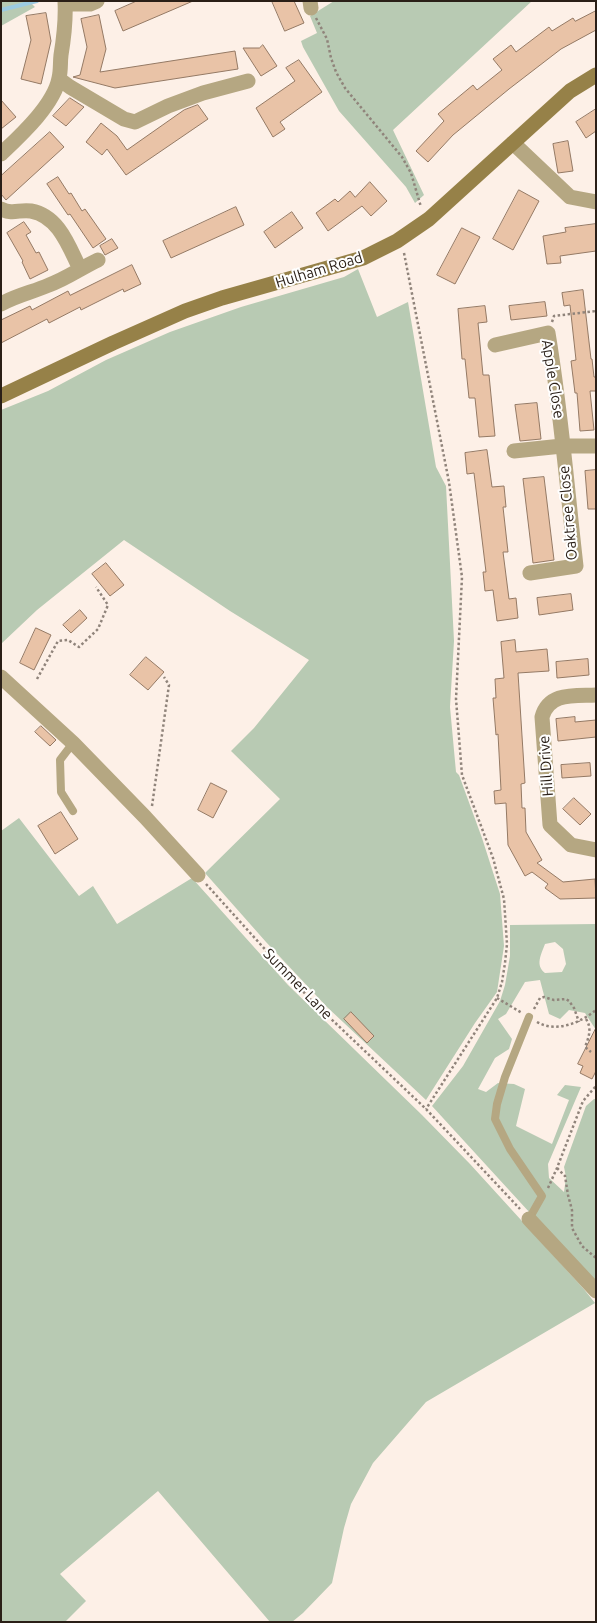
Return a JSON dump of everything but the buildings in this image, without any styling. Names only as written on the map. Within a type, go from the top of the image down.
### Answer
[{"type":"street","points":[[1,154],[39,114],[52,96],[59,79],[65,32],[65,3],[90,4],[96,1]]},
{"type":"street","name":"Hulham Road","points":[[1,396],[184,311],[222,298],[363,258],[397,241],[429,219],[570,91],[596,75]]},
{"type":"street","points":[[59,79],[124,119],[135,122],[168,106],[219,96],[248,81]]},
{"type":"street","points":[[513,143],[570,198],[596,202]]},
{"type":"street","points":[[1,209],[10,213],[28,210],[39,213],[47,218],[63,235],[80,269]]},
{"type":"street","points":[[1,304],[16,296],[47,286],[98,260]]},
{"type":"street","name":"Apple Close","points":[[495,346],[548,333],[558,393],[562,446]]},
{"type":"street","points":[[514,451],[562,446],[596,446]]},
{"type":"street","name":"Oaktree Close","points":[[530,573],[576,566],[562,446]]},
{"type":"street","points":[[1,676],[73,743],[198,875]]},
{"type":"street","name":"Hill Drive","points":[[596,695],[563,697],[550,701],[545,707],[542,717],[550,825],[571,845],[596,850]]},
{"type":"street","points":[[529,1220],[596,1291]]},
{"type":"lane","points":[[73,743],[60,760],[61,792],[73,810]]},
{"type":"lane","points":[[529,1220],[542,1196],[533,1180],[510,1149],[495,1118],[505,1077],[530,1017]]},
{"type":"path","points":[[311,5],[327,39],[336,72],[345,88],[402,157],[414,182],[420,204],[429,219]]},
{"type":"path","points":[[397,241],[405,253],[449,482],[462,577],[456,699],[462,775],[497,871],[504,899],[506,922],[506,963],[497,998],[426,1109]]},
{"type":"path","points":[[548,333],[554,316],[596,311]]},
{"type":"path","points":[[37,679],[58,641],[68,640],[79,647],[98,629],[108,605],[96,587]]},
{"type":"path","points":[[145,818],[151,811],[169,685],[164,677]]},
{"type":"path","name":"Summer Lane","points":[[198,875],[309,998],[426,1109],[529,1220]]},
{"type":"path","points":[[497,998],[542,1025],[551,1027],[579,1022],[586,1019],[596,1010]]},
{"type":"path","points":[[530,1017],[540,998],[566,999],[574,1008],[579,1022]]},
{"type":"path","points":[[586,1019],[590,1036],[585,1047],[591,1052]]},
{"type":"path","points":[[542,1196],[558,1168],[583,1101],[596,1086]]},
{"type":"path","points":[[592,1092],[596,1095]]},
{"type":"path","points":[[558,1168],[565,1176],[572,1210],[572,1228],[582,1246],[596,1258]]},
{"type":"green space","points":[[1,1],[29,1],[35,7],[1,26]]},
{"type":"green space","points":[[334,1],[532,1],[393,130],[424,195],[415,203],[406,187],[339,111],[303,47],[301,41],[317,33],[310,16]]},
{"type":"green space","points":[[358,269],[377,317],[408,302],[436,467],[446,486],[454,641],[450,707],[456,772],[459,775],[482,838],[500,894],[504,946],[497,992],[426,1100],[327,1007],[205,873],[280,799],[231,751],[254,728],[309,660],[230,611],[124,540],[37,610],[1,644],[1,410],[48,391],[106,360],[170,332],[241,307],[344,277]]},
{"type":"green space","points":[[19,818],[79,896],[93,886],[117,924],[192,878],[288,985],[470,1164],[595,1303],[426,1402],[373,1463],[351,1504],[332,1583],[292,1622],[270,1622],[158,1491],[60,1574],[86,1601],[65,1622],[1,1622],[1,831]]},
{"type":"green space","points":[[596,924],[596,1030],[585,1013],[569,1010],[560,1019],[549,1014],[540,980],[525,982],[506,1014],[498,1019],[512,1039],[509,1049],[495,1058],[478,1089],[486,1092],[498,1083],[514,1084],[525,1089],[516,1126],[552,1144],[569,1100],[557,1095],[565,1085],[581,1087],[548,1164],[549,1178],[564,1192],[566,1177],[564,1167],[586,1106],[596,1099],[596,1285],[432,1106],[463,1066],[500,1001],[510,956],[510,925]],"holes":[[[555,942],[563,949],[566,964],[562,972],[545,973],[540,967],[545,944]]]},
{"type":"waterway","points":[[1,10],[37,1]]}]
